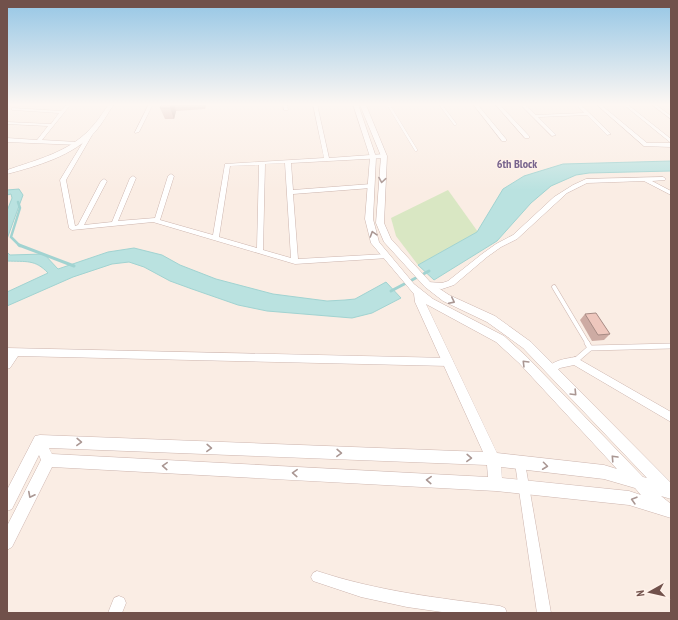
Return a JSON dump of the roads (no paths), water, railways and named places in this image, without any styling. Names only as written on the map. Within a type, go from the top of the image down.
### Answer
[{"type":"street","points":[[38,142],[45,133]]},
{"type":"street","points":[[7,167],[44,155],[68,144],[82,133]]},
{"type":"street","points":[[7,172],[52,157],[77,144],[89,133]]},
{"type":"street","points":[[92,133],[63,180],[72,228],[153,220],[295,262],[386,256]]},
{"type":"street","points":[[321,133],[327,159]]},
{"type":"street","points":[[365,133],[373,157],[369,219],[375,243],[406,280],[430,302],[500,338],[523,360],[635,480],[668,512]]},
{"type":"street","points":[[374,133],[384,156],[380,224],[387,240],[421,278],[446,298],[491,319],[527,345],[671,493]]},
{"type":"street","points":[[498,133],[504,140]]},
{"type":"street","points":[[524,133],[528,137]]},
{"type":"street","points":[[632,133],[646,145],[671,143]]},
{"type":"street","points":[[659,133],[671,143]]},
{"type":"street","points":[[7,140],[77,144]]},
{"type":"street","points":[[216,238],[227,165],[384,156]]},
{"type":"street","points":[[288,161],[295,262]]},
{"type":"street","points":[[260,252],[262,163]]},
{"type":"street","points":[[157,221],[171,176]]},
{"type":"street","points":[[114,224],[133,178]]},
{"type":"street","points":[[645,179],[671,193]]},
{"type":"street","points":[[421,278],[442,286],[451,283],[497,246],[514,238],[549,207],[555,198],[586,181],[664,179]]},
{"type":"street","points":[[80,227],[104,181]]},
{"type":"street","points":[[290,192],[370,186]]},
{"type":"street","points":[[421,278],[417,291],[420,302],[493,459],[496,484]]},
{"type":"street","points":[[7,365],[11,352],[449,362]]},
{"type":"street","points":[[551,370],[558,366],[576,361],[671,417]]},
{"type":"street","points":[[40,441],[493,459],[604,472],[635,480],[671,493]]},
{"type":"street","points":[[7,542],[48,460],[40,441]]},
{"type":"street","points":[[7,504],[40,441]]},
{"type":"street","points":[[48,460],[496,484],[629,498],[668,512]]},
{"type":"street","points":[[520,463],[544,613]]},
{"type":"street","points":[[317,577],[340,585],[416,602],[500,613]]},
{"type":"lane","points":[[406,133],[416,150]]},
{"type":"lane","points":[[554,287],[590,348]]},
{"type":"lane","points":[[576,361],[590,348],[671,346]]},
{"type":"water","points":[[671,161],[671,171],[589,173],[576,175],[551,186],[531,203],[497,241],[434,280],[418,265],[477,232],[503,189],[524,176],[563,164]]},
{"type":"water","points":[[19,189],[23,195],[7,239],[7,211],[12,198],[11,194],[7,195],[7,190]]},
{"type":"water","points":[[134,248],[162,255],[180,265],[216,279],[273,294],[327,301],[355,299],[386,282],[401,298],[372,313],[352,318],[267,311],[238,305],[192,289],[170,281],[144,267],[129,262],[112,264],[73,277],[7,306],[7,292],[48,273],[39,265],[34,263],[7,261],[7,252],[10,255],[44,254],[58,269],[108,252]]},
{"type":"waterway","points":[[18,202],[20,208],[11,237],[19,245]]},
{"type":"waterway","points":[[19,245],[74,266]]},
{"type":"waterway","points":[[391,291],[429,271]]},
{"type":"district","name":"6th Block","points":[[517,164]]}]
